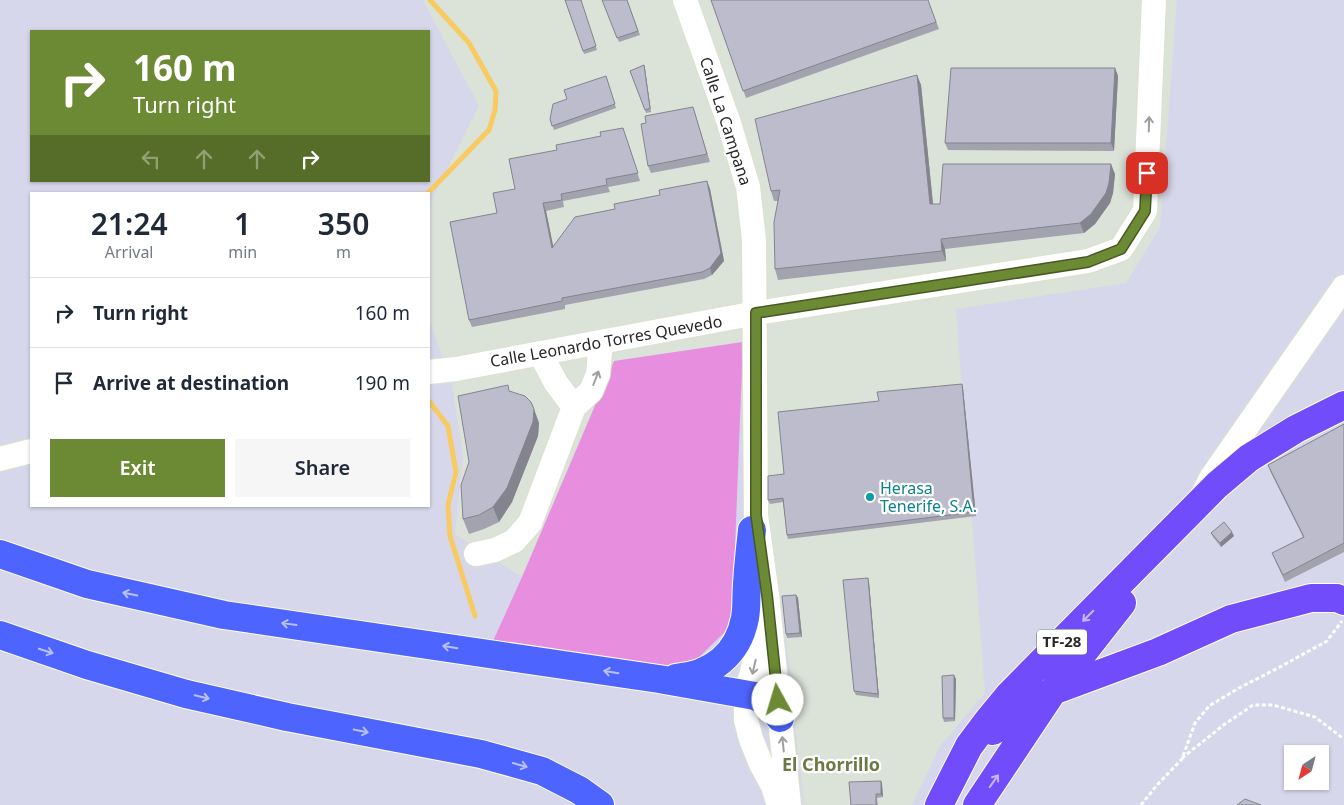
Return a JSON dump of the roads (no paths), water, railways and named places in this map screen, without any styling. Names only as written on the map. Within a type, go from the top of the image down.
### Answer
[{"type":"highway","points":[[659,679],[692,676],[715,667],[730,653],[740,634],[745,618],[754,522]]},
{"type":"highway","points":[[0,554],[87,584],[224,615],[659,679],[746,694],[767,702],[780,718]]},
{"type":"highway","points":[[0,635],[87,665],[186,694],[287,717],[481,754],[542,771],[579,790],[600,805]]},
{"type":"main road","name":"TF-28","points":[[943,798],[969,746],[1010,694],[1218,485],[1249,458],[1296,428],[1344,405]]},
{"type":"main road","name":"TF-28","points":[[977,805],[1053,691],[1197,507]]},
{"type":"main road","points":[[1010,758],[1059,709],[1076,696],[1158,652],[1230,619],[1311,598],[1337,598],[1344,601]]},
{"type":"main road","points":[[1088,647],[1094,660],[1111,669]]},
{"type":"main road","points":[[943,798],[994,731],[1017,712],[1053,691],[1158,652]]},
{"type":"street","name":"Calle La Campana","points":[[685,0],[729,123],[748,187],[754,240],[756,313],[754,522],[759,646],[746,694],[746,720],[751,739],[761,764],[773,786],[779,805]]},
{"type":"street","name":"Calle Leonardo Torres Quevedo","points":[[430,372],[456,369],[756,313],[1088,262],[1121,249],[1145,211],[1154,0]]},
{"type":"street","points":[[1197,507],[1211,478],[1344,287]]},
{"type":"street","points":[[476,554],[495,550],[514,541],[530,523],[574,407],[590,391],[598,374],[601,342]]},
{"type":"street","points":[[540,353],[556,383],[574,407]]},
{"type":"street","points":[[0,459],[30,451]]},
{"type":"street","name":"Calle La Campana","points":[[754,522],[767,595],[789,805]]},
{"type":"waterway","points":[[429,192],[489,130],[495,110],[496,91],[469,43],[430,0]]},
{"type":"waterway","points":[[430,402],[448,426],[456,472],[448,505],[450,536],[475,616]]},
{"type":"place","name":"Herasa Tenerife, S.A.","points":[[870,497]]},
{"type":"district","name":"El Chorrillo","points":[[831,765]]}]
